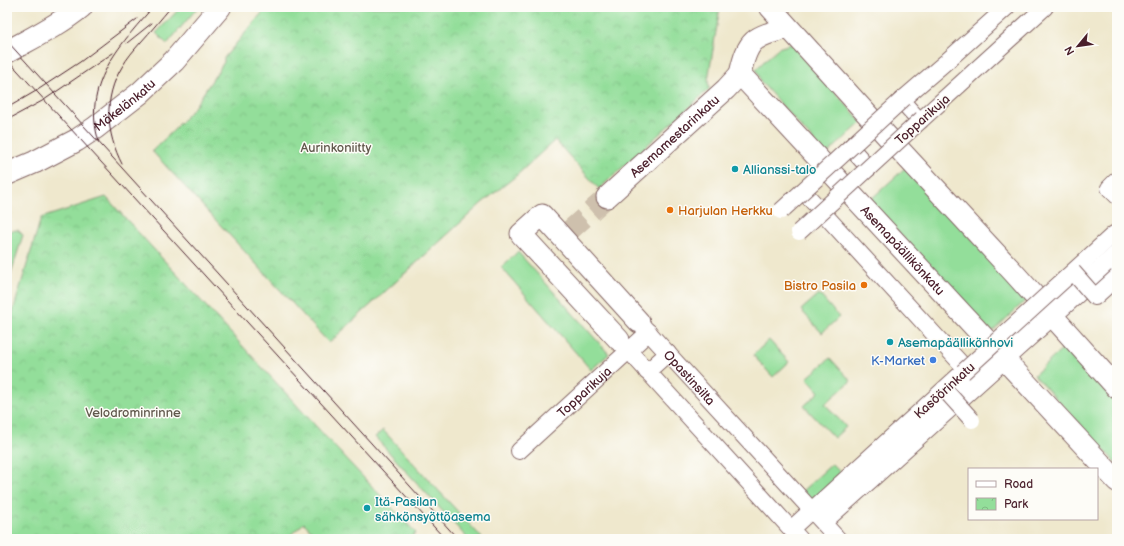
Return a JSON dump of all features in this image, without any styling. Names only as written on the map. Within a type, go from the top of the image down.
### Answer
[{"type":"main road","points":[[7,52],[37,36],[81,7]]},
{"type":"main road","name":"Mäkelänkatu","points":[[7,174],[35,162],[79,139],[140,93],[174,61],[220,7]]},
{"type":"street","points":[[770,7],[895,146],[1014,273],[1117,388]]},
{"type":"street","name":"Topparikuja","points":[[781,211],[902,99],[1007,7]]},
{"type":"street","name":"Topparikuja","points":[[799,232],[1045,7]]},
{"type":"street","points":[[740,74],[745,53],[752,42],[762,35],[788,28]]},
{"type":"street","name":"Asemamestarinkatu","points":[[607,197],[726,89],[740,74]]},
{"type":"street","name":"Asemapäällikönkatu","points":[[740,74],[1117,481]]},
{"type":"street","points":[[902,99],[921,120]]},
{"type":"street","points":[[850,147],[869,168]]},
{"type":"street","points":[[1117,180],[1108,188],[1117,196]]},
{"type":"street","points":[[803,191],[966,369]]},
{"type":"street","name":"Opastinsilta","points":[[623,345],[521,234],[542,216],[565,235],[644,327],[818,511],[838,539]]},
{"type":"street","name":"Kasöörinkatu","points":[[818,511],[1002,358],[1051,315],[1114,246]]},
{"type":"street","name":"Kasöörinkatu","points":[[796,534],[944,389],[1065,275],[1114,246]]},
{"type":"street","points":[[1065,275],[1095,297],[1117,277]]},
{"type":"street","name":"Topparikuja","points":[[519,451],[623,345],[644,327]]},
{"type":"street","points":[[623,345],[796,534]]},
{"type":"street","points":[[647,372],[668,353]]},
{"type":"street","points":[[944,389],[972,420]]},
{"type":"green space","points":[[181,7],[198,7],[167,44],[156,33]]},
{"type":"green space","name":"Aurinkoniitty","points":[[267,7],[720,7],[708,80],[709,89],[599,189],[555,140],[516,176],[482,203],[329,343],[152,151],[175,129],[195,106],[224,62],[224,58]]},
{"type":"green space","points":[[791,44],[862,122],[826,155],[761,82],[756,69],[778,48]]},
{"type":"green space","points":[[906,167],[1027,299],[991,333],[869,201]]},
{"type":"green space","name":"Velodrominrinne","points":[[106,197],[347,460],[416,533],[409,539],[319,539],[304,523],[286,539],[7,539],[7,331],[41,218]]},
{"type":"green space","points":[[18,230],[23,235],[7,286],[7,231]]},
{"type":"green space","points":[[518,252],[609,354],[591,370],[501,267]]},
{"type":"green space","points":[[819,294],[839,317],[822,333],[801,310]]},
{"type":"green space","points":[[769,340],[789,362],[773,377],[753,355]]},
{"type":"green space","points":[[1066,346],[1117,401],[1117,464],[1034,375]]},
{"type":"green space","points":[[830,358],[851,381],[825,404],[846,427],[834,438],[804,406],[819,392],[807,378]]},
{"type":"green space","points":[[383,430],[483,539],[468,539],[375,437]]},
{"type":"green space","points":[[832,464],[842,474],[812,501],[802,491]]},
{"type":"tunnel","points":[[568,232],[607,197]]},
{"type":"tram line","points":[[99,142],[95,122],[95,103],[99,85],[106,68],[116,52],[153,7]]},
{"type":"tram line","points":[[122,164],[110,128],[109,103],[112,91],[116,79],[126,60],[171,7]]},
{"type":"tram line","points":[[7,108],[80,62],[137,19]]},
{"type":"tram line","points":[[127,43],[152,23]]},
{"type":"tram line","points":[[7,41],[458,539]]},
{"type":"tram line","points":[[7,120],[44,100],[113,53]]},
{"type":"tram line","points":[[7,59],[445,539]]},
{"type":"place","name":"Allianssi-talo","points":[[735,169]]},
{"type":"place","name":"Harjulan Herkku","points":[[670,210]]},
{"type":"place","name":"Bistro Pasila","points":[[864,285]]},
{"type":"place","name":"Asemapäällikönhovi","points":[[890,342]]},
{"type":"place","name":"K-Market","points":[[933,360]]},
{"type":"place","name":"Itä-Pasilan sähkönsyöttöasema","points":[[367,508]]}]
